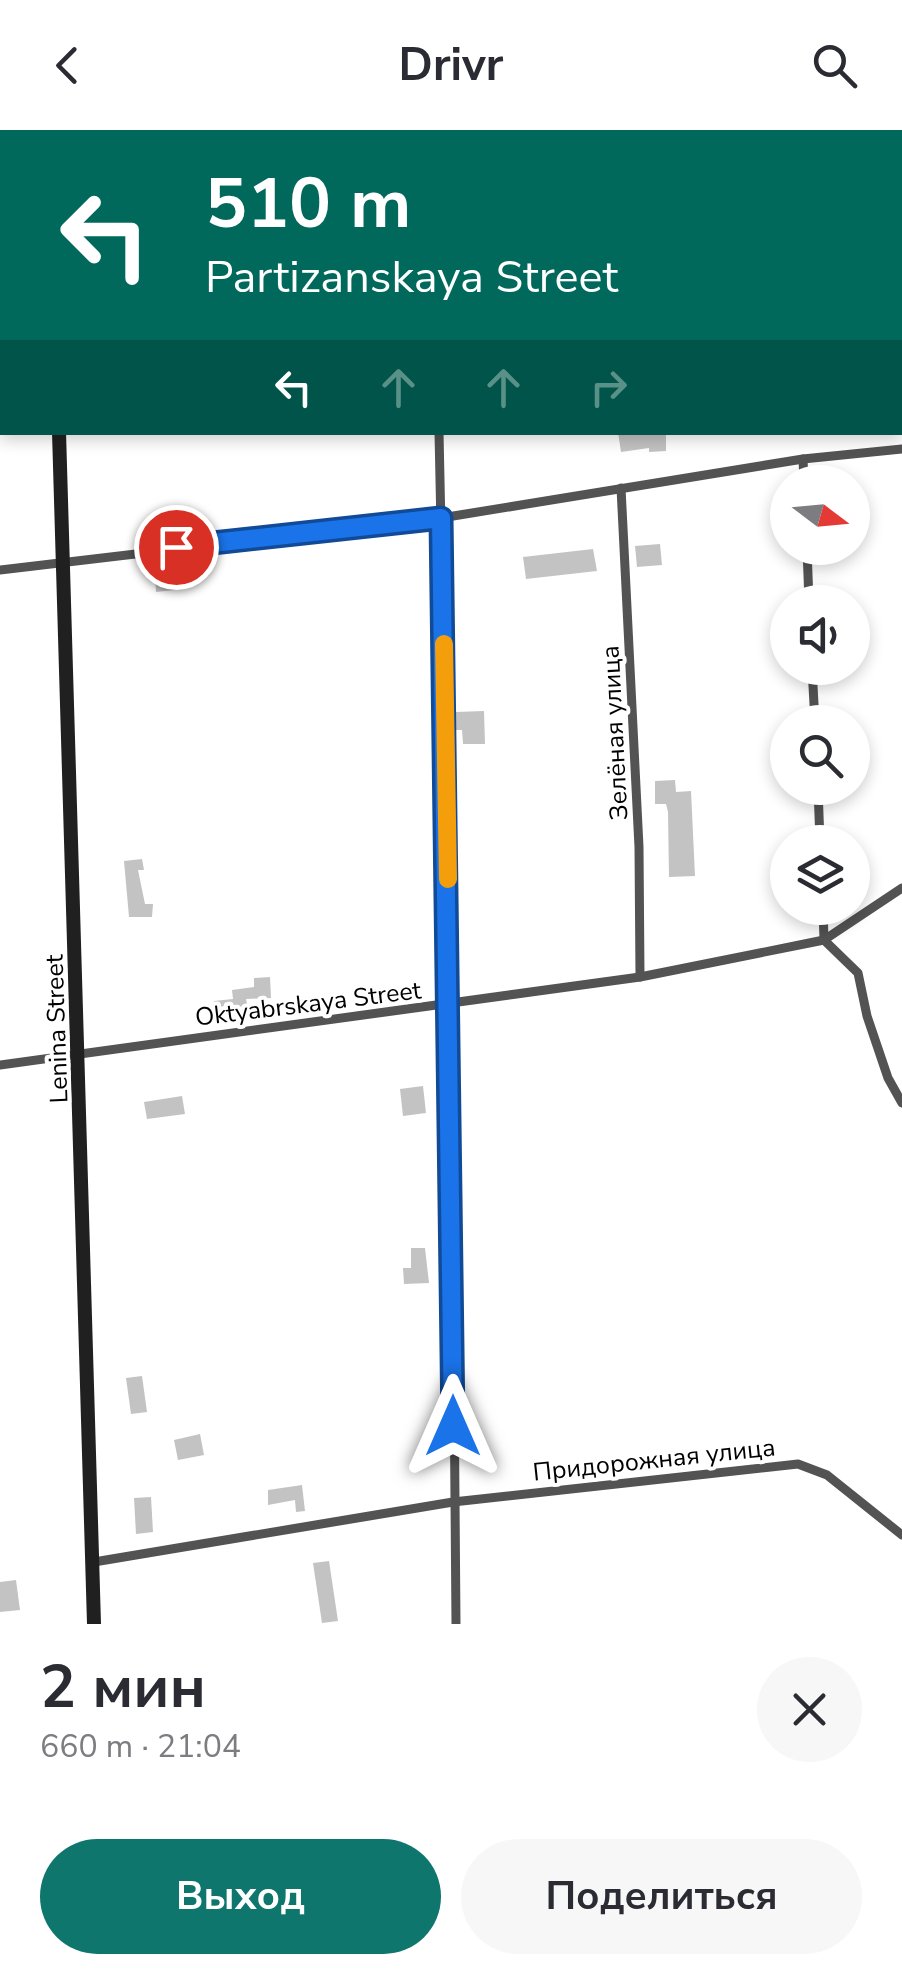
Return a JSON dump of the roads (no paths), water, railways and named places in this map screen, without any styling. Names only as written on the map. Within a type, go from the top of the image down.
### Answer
[{"type":"street","name":"Lenina Street","points":[[59,435],[94,1624]]},
{"type":"street","points":[[439,435],[451,1006],[456,1624]]},
{"type":"street","points":[[0,570],[441,518],[803,459],[902,449]]},
{"type":"street","points":[[803,459],[803,465]]},
{"type":"street","name":"Зелёная улица","points":[[621,488],[639,847],[640,977]]},
{"type":"street","name":"Oktyabrskaya Street","points":[[0,1064],[451,1006],[640,977],[824,940],[902,888]]},
{"type":"street","points":[[824,925],[824,940],[858,973],[866,1016],[888,1078],[902,1103]]},
{"type":"street","name":"Придорожная улица","points":[[94,1562],[453,1502],[798,1464],[826,1475],[902,1535]]}]
